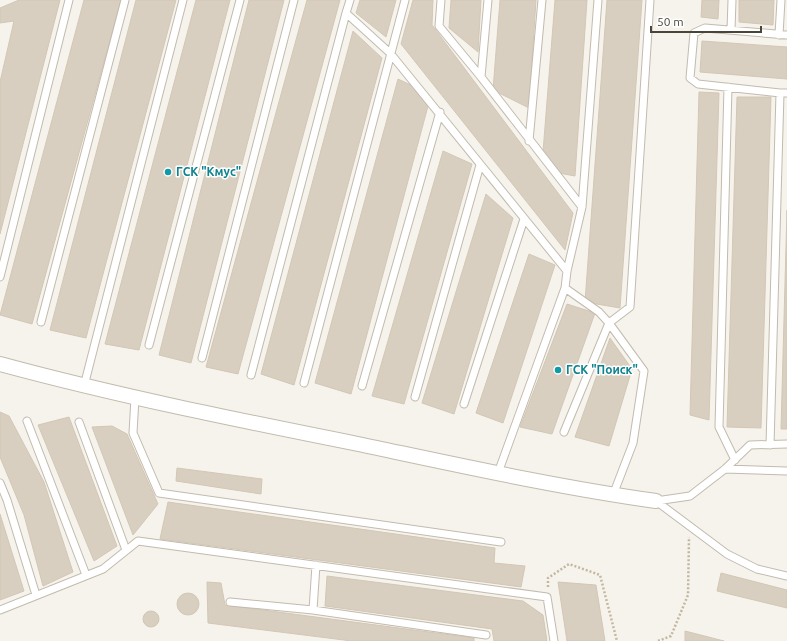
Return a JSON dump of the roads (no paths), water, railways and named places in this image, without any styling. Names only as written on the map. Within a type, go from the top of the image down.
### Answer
[{"type":"street","points":[[0,364],[136,398],[498,473],[613,495],[656,501]]},
{"type":"lane","points":[[0,277],[68,0]]},
{"type":"lane","points":[[41,322],[125,0]]},
{"type":"lane","points":[[84,386],[183,0]]},
{"type":"lane","points":[[149,346],[240,0]]},
{"type":"lane","points":[[202,358],[294,0]]},
{"type":"lane","points":[[251,375],[350,0]]},
{"type":"lane","points":[[304,383],[405,0]]},
{"type":"lane","points":[[441,0],[439,26],[482,77],[529,141],[582,207]]},
{"type":"lane","points":[[482,77],[488,0]]},
{"type":"lane","points":[[529,141],[542,0]]},
{"type":"lane","points":[[498,473],[565,288],[567,271],[582,207],[598,0]]},
{"type":"lane","points":[[564,432],[609,323],[630,307],[650,0]]},
{"type":"lane","points":[[731,30],[732,0]]},
{"type":"lane","points":[[779,35],[781,0]]},
{"type":"lane","points":[[346,13],[390,53],[440,112],[480,165],[567,271]]},
{"type":"lane","points":[[770,445],[784,93],[698,84],[690,78],[694,32],[705,28],[787,36]]},
{"type":"lane","points":[[728,87],[719,427],[735,460]]},
{"type":"lane","points":[[362,386],[440,112]]},
{"type":"lane","points":[[415,397],[480,165]]},
{"type":"lane","points":[[464,404],[524,219]]},
{"type":"lane","points":[[565,288],[599,312],[609,323],[644,371],[633,443],[613,495]]},
{"type":"lane","points":[[136,398],[132,433],[159,493],[501,542]]},
{"type":"lane","points":[[27,421],[86,575]]},
{"type":"lane","points":[[79,422],[126,550]]},
{"type":"lane","points":[[656,501],[690,496],[725,469],[750,445],[787,444]]},
{"type":"lane","points":[[725,469],[787,471]]},
{"type":"lane","points":[[0,483],[7,500],[36,595]]},
{"type":"lane","points":[[656,501],[727,554],[757,569],[787,576]]},
{"type":"lane","points":[[0,610],[102,569],[138,541],[547,597],[554,641]]},
{"type":"lane","points":[[313,610],[316,565]]},
{"type":"lane","points":[[230,602],[313,610],[486,635]]},
{"type":"place","name":"ГСК \"Кмус\"","points":[[168,172]]},
{"type":"place","name":"ГСК \"Поиск\"","points":[[558,370]]}]
